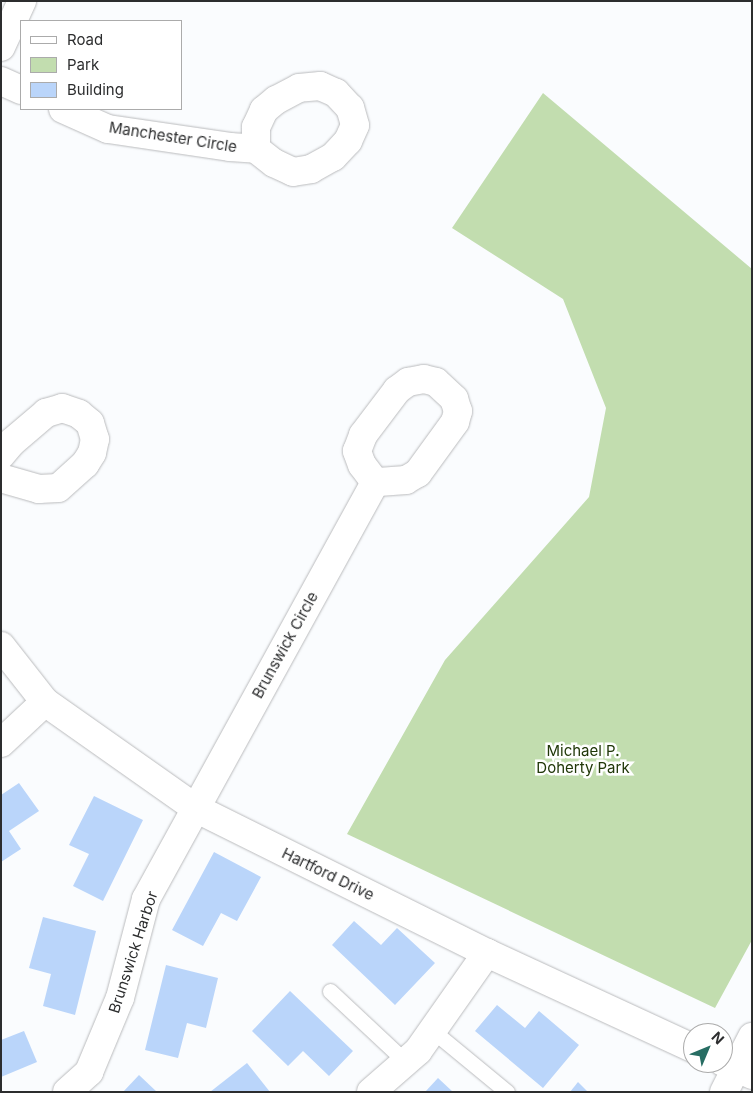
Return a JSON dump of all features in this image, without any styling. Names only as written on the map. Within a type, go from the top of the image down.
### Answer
[{"type":"street","points":[[1,47],[22,1]]},
{"type":"street","points":[[1,81],[20,90]]},
{"type":"street","name":"Manchester Circle","points":[[65,110],[108,129],[230,147],[256,148]]},
{"type":"street","points":[[1,455],[12,442],[46,413],[62,408],[79,414],[90,423],[95,439],[92,453],[85,464],[58,488],[39,489],[1,478]]},
{"type":"street","name":"Brunswick Circle","points":[[195,808],[375,482]]},
{"type":"street","name":"Hartford Drive","points":[[1,646],[45,702],[195,808],[487,953],[683,1043]]},
{"type":"street","points":[[1,743],[45,702]]},
{"type":"street","name":"Brunswick Harbor","points":[[67,1092],[89,1072],[120,998],[146,899],[195,808]]},
{"type":"street","points":[[371,1092],[418,1051],[487,953]]},
{"type":"street","points":[[724,1092],[738,1068],[752,1037]]},
{"type":"lane","points":[[330,990],[406,1062]]},
{"type":"lane","points":[[433,1031],[507,1092]]},
{"type":"green space","name":"Michael P. Doherty Park","points":[[543,93],[752,269],[752,940],[715,1008],[347,834],[445,660],[589,497],[606,408],[563,299],[452,228]]},
{"type":"building","points":[[19,783],[39,811],[9,831],[21,849],[1,862],[1,795]]},
{"type":"building","points":[[94,796],[143,820],[103,901],[73,886],[89,854],[69,845]]},
{"type":"building","points":[[214,852],[261,877],[237,921],[221,913],[203,946],[172,930]]},
{"type":"building","points":[[43,917],[96,931],[75,1015],[43,1006],[51,974],[29,968]]},
{"type":"building","points":[[354,921],[381,945],[397,928],[435,963],[395,1005],[332,945]]},
{"type":"building","points":[[166,965],[218,978],[206,1028],[187,1023],[178,1058],[145,1050]]},
{"type":"building","points":[[290,991],[353,1051],[329,1076],[303,1051],[288,1066],[252,1031]]},
{"type":"building","points":[[497,1005],[525,1028],[539,1011],[579,1045],[543,1088],[475,1031]]},
{"type":"building","points":[[24,1031],[37,1062],[1,1077],[1,1040]]},
{"type":"building","points":[[247,1063],[270,1092],[210,1092]]},
{"type":"building","points":[[139,1075],[157,1092],[123,1092]]},
{"type":"building","points":[[438,1078],[453,1092],[425,1092]]},
{"type":"building","points":[[578,1082],[588,1092],[570,1092]]}]
